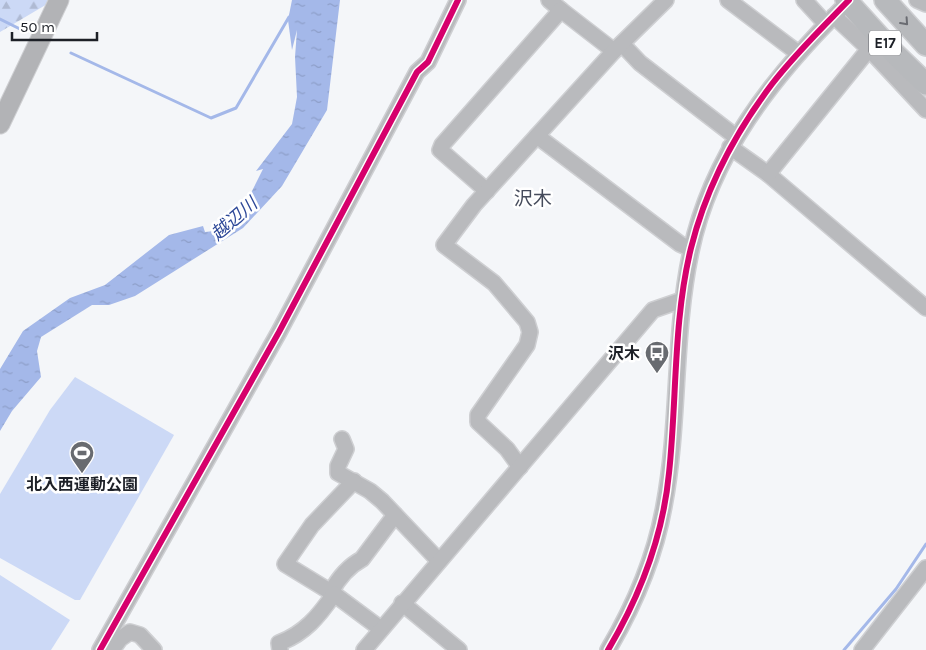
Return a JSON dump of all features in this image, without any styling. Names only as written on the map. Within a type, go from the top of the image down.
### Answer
[{"type":"highway","name":"E17","points":[[885,0],[926,45]]},
{"type":"highway","name":"E17","points":[[836,12],[926,84]]},
{"type":"main road","points":[[0,124],[59,0]]},
{"type":"street","points":[[100,650],[279,332],[417,72],[428,62],[458,0]]},
{"type":"street","points":[[520,467],[507,449],[478,422],[478,416],[528,345],[530,332],[527,322],[494,283],[444,245],[488,191],[537,136],[618,48],[666,0]]},
{"type":"street","points":[[728,0],[798,53]]},
{"type":"street","points":[[804,0],[836,12],[926,110]]},
{"type":"street","points":[[917,0],[926,4]]},
{"type":"street","points":[[488,191],[440,150],[442,145],[555,5],[640,63],[926,308]]},
{"type":"street","points":[[608,650],[643,581],[664,508],[669,474],[682,300],[691,249],[711,190],[733,142],[773,82],[836,12]]},
{"type":"street","points":[[0,103],[26,53],[49,21]]},
{"type":"street","points":[[768,174],[869,49]]},
{"type":"street","points":[[537,136],[691,249]]},
{"type":"street","points":[[364,650],[402,603],[654,310],[682,300]]},
{"type":"street","points":[[342,439],[346,449],[338,466],[338,473],[370,491],[439,561]]},
{"type":"street","points":[[354,482],[312,526],[285,564],[332,593],[381,629]]},
{"type":"street","points":[[280,650],[279,643],[291,639],[310,625],[332,593],[337,582],[354,563],[362,559],[395,515]]},
{"type":"street","points":[[862,650],[926,568]]},
{"type":"street","points":[[402,603],[460,650]]},
{"type":"street","points":[[112,650],[120,639],[130,632],[140,635],[154,650]]},
{"type":"green space","points":[[0,0],[54,0],[0,32]]},
{"type":"green space","name":"北入西運動公園","points":[[75,377],[174,435],[80,600],[75,600],[0,558],[0,494],[50,410]]},
{"type":"green space","points":[[0,575],[70,620],[51,650],[0,650]]},
{"type":"water","name":"越辺川","points":[[292,0],[340,0],[327,110],[282,186],[243,228],[135,296],[109,305],[92,305],[41,337],[37,351],[41,377],[12,411],[0,431],[0,369],[23,331],[70,298],[105,285],[169,235],[203,226],[205,232],[214,231],[250,195],[263,169],[256,171],[292,124],[297,97],[295,57],[297,30],[292,50],[288,20]]},
{"type":"waterway","points":[[71,53],[211,118],[236,108],[289,17]]},
{"type":"waterway","points":[[0,19],[22,30]]},
{"type":"waterway","points":[[844,650],[896,589],[926,544]]},
{"type":"cycle path","points":[[100,650],[279,332],[417,72],[428,62],[458,0]]},
{"type":"cycle path","points":[[608,650],[640,587],[656,542],[661,520],[672,445],[681,304],[691,248],[705,204],[713,183],[734,142],[772,84],[809,41],[849,0]]},
{"type":"place","name":"沢木","points":[[657,374]]},
{"type":"place","name":"北入西運動公園","points":[[82,474]]},
{"type":"district","name":"沢木","points":[[533,199]]}]
